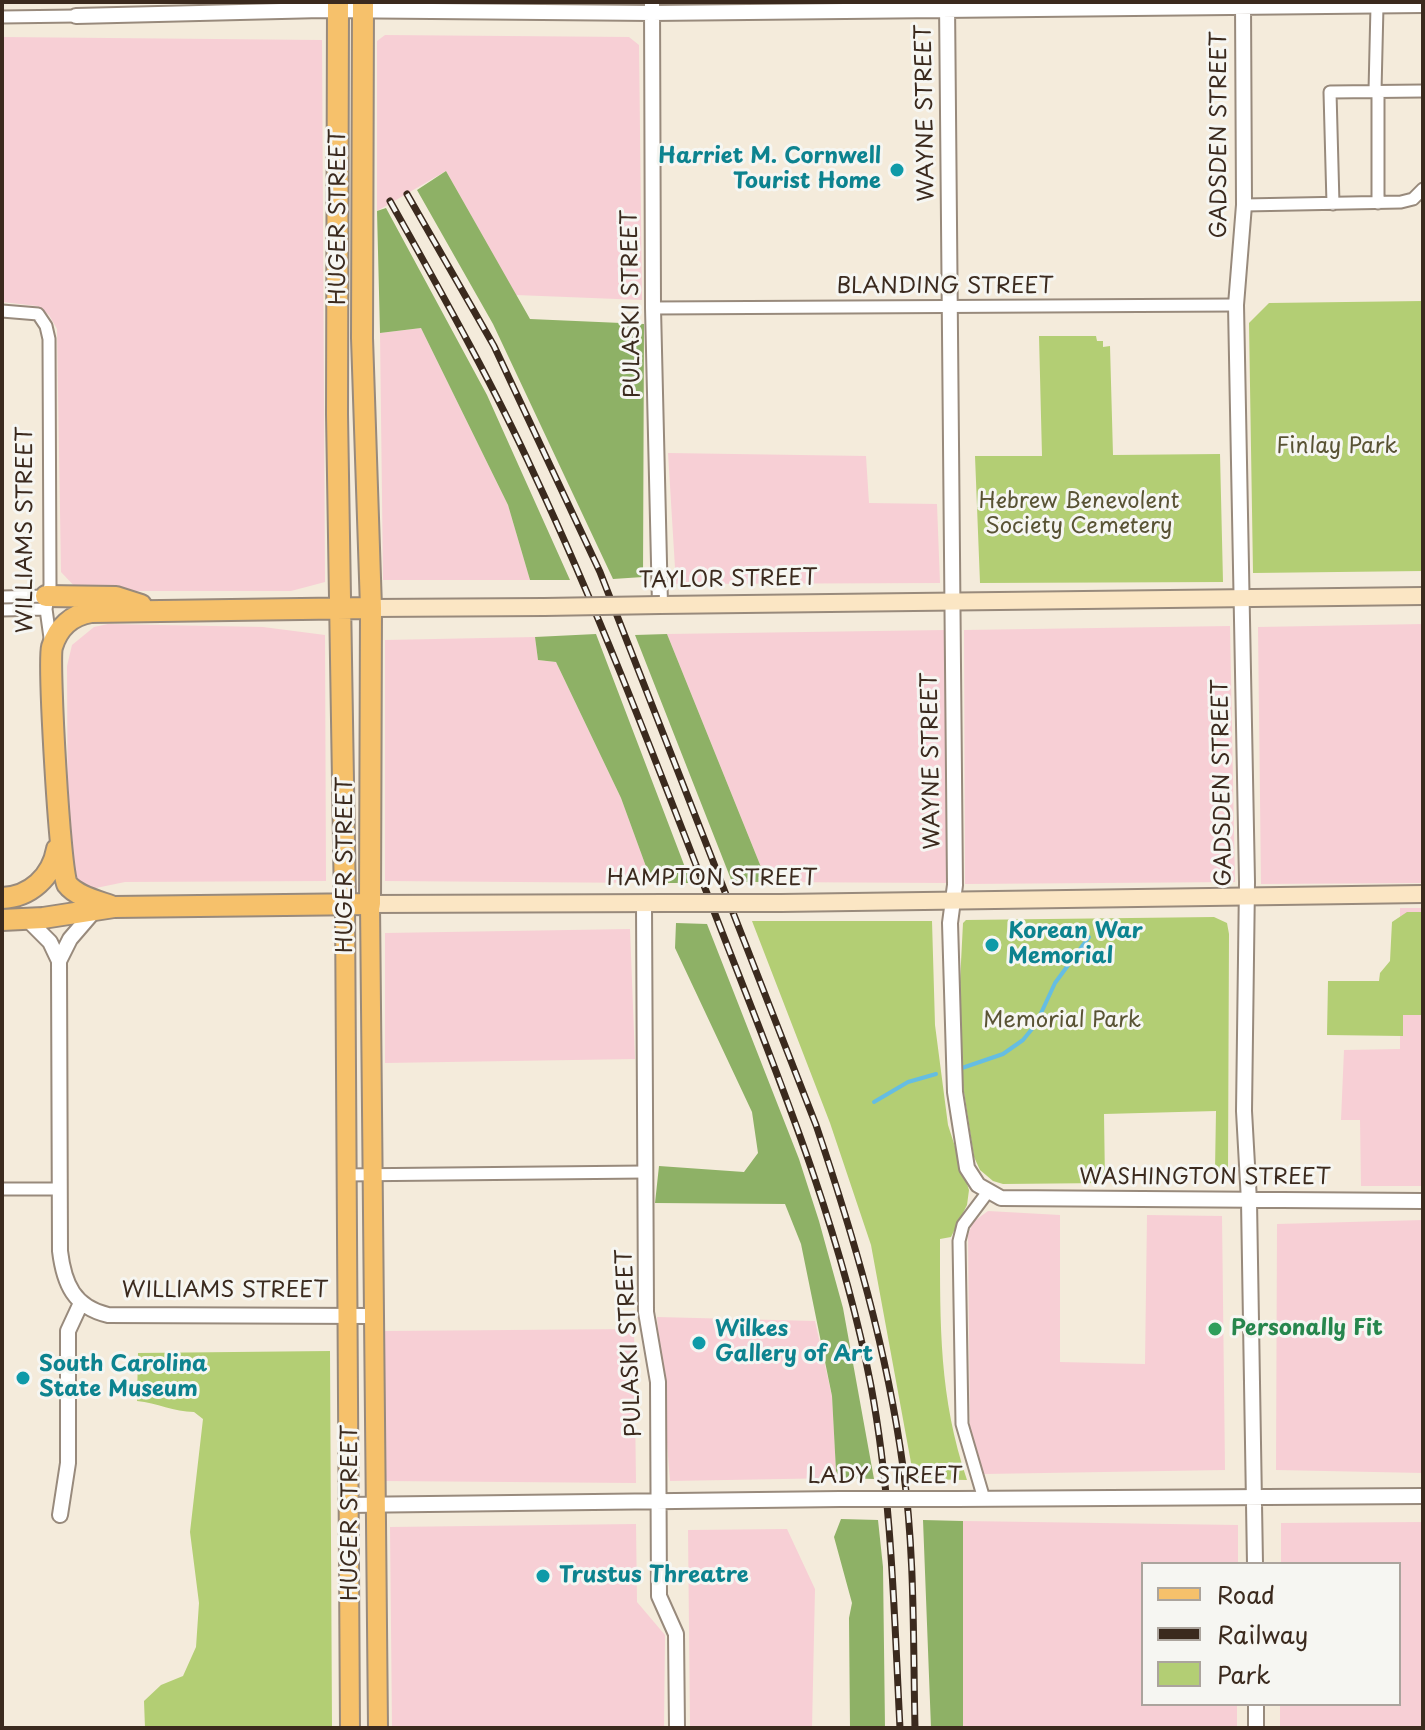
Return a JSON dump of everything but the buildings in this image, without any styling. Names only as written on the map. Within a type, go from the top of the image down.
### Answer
[{"type":"highway","name":"HUGER STREET","points":[[338,6],[337,414],[345,904]]},
{"type":"highway","name":"HUGER STREET","points":[[363,6],[362,338],[371,608],[370,904]]},
{"type":"highway","points":[[46,603],[116,597],[160,610]]},
{"type":"highway","name":"TAYLOR STREET","points":[[52,648],[69,620],[82,613],[371,608]]},
{"type":"highway","name":"WILLIAMS STREET","points":[[52,648],[58,837]]},
{"type":"highway","points":[[2,898],[26,892],[42,881],[55,860],[58,837]]},
{"type":"highway","points":[[58,837],[68,884],[105,909]]},
{"type":"highway","name":"HAMPTON STREET","points":[[2,920],[28,920],[105,909],[370,904]]},
{"type":"main road","name":"TAYLOR STREET","points":[[371,608],[1423,596]]},
{"type":"main road","name":"HAMPTON STREET","points":[[370,904],[954,902],[1423,894]]},
{"type":"main road","name":"HUGER STREET","points":[[345,904],[344,1175],[350,1728]]},
{"type":"main road","name":"HUGER STREET","points":[[370,904],[371,1316],[377,1504],[378,1728]]},
{"type":"street","points":[[52,2],[52,16]]},
{"type":"street","name":"GADSDEN STREET","points":[[1243,5],[1244,205],[1236,305],[1247,898],[1244,1087],[1255,1562]]},
{"type":"street","points":[[2,17],[338,6],[947,6],[1005,9],[1423,5]]},
{"type":"street","name":"WAYNE STREET","points":[[947,6],[954,902],[950,923],[955,1092],[967,1168],[987,1193]]},
{"type":"street","points":[[1377,6],[1378,203]]},
{"type":"street","name":"PULASKI STREET","points":[[652,8],[653,308],[660,605]]},
{"type":"street","points":[[1333,204],[1330,92],[1423,91]]},
{"type":"street","points":[[1244,205],[1378,203],[1413,199],[1423,189]]},
{"type":"street","name":"BLANDING STREET","points":[[653,308],[1236,305]]},
{"type":"street","name":"WILLIAMS STREET","points":[[2,311],[31,312],[43,319],[49,339],[50,585],[46,603],[52,648]]},
{"type":"street","points":[[2,597],[46,603]]},
{"type":"street","points":[[2,610],[46,603]]},
{"type":"street","name":"PULASKI STREET","points":[[644,904],[646,1312],[657,1373],[659,1596],[676,1634],[677,1728]]},
{"type":"street","points":[[59,961],[70,939],[105,909]]},
{"type":"street","points":[[28,920],[50,942],[59,961],[58,1189],[63,1273],[69,1290],[81,1303],[68,1331],[68,1463],[60,1515]]},
{"type":"street","points":[[344,1175],[645,1172]]},
{"type":"street","points":[[2,1189],[58,1189]]},
{"type":"street","points":[[984,1499],[962,1424],[959,1241],[963,1225],[987,1193]]},
{"type":"street","name":"WASHINGTON STREET","points":[[987,1193],[1001,1198],[1423,1201]]},
{"type":"street","name":"WILLIAMS STREET","points":[[81,1303],[108,1315],[371,1316]]},
{"type":"street","name":"LADY STREET","points":[[347,1505],[1423,1496]]},
{"type":"street","points":[[1256,1706],[1256,1728]]},
{"type":"shaded area","points":[[385,35],[629,37],[639,45],[642,300],[516,295],[446,171],[377,211],[377,41]]},
{"type":"shaded area","points":[[2,37],[322,40],[325,582],[291,591],[79,591],[61,572],[57,329],[49,315],[37,306],[2,302]]},
{"type":"shaded area","points":[[421,328],[508,505],[530,580],[383,580],[380,333]]},
{"type":"shaded area","points":[[668,453],[866,456],[869,503],[937,504],[940,583],[676,584]]},
{"type":"shaded area","points":[[108,624],[263,627],[325,635],[326,881],[125,882],[91,889],[77,883],[68,871],[67,666],[72,645],[94,627]]},
{"type":"shaded area","points":[[1423,624],[1423,883],[1261,884],[1258,627]]},
{"type":"shaded area","points":[[1230,626],[1235,882],[965,884],[964,630]]},
{"type":"shaded area","points":[[945,630],[948,883],[767,882],[667,634]]},
{"type":"shaded area","points":[[535,637],[538,660],[556,662],[621,798],[652,883],[385,881],[385,640]]},
{"type":"shaded area","points":[[1400,908],[1423,908],[1423,1186],[1361,1186],[1360,1120],[1341,1120],[1344,1050],[1400,1049]]},
{"type":"shaded area","points":[[630,929],[635,1059],[385,1063],[385,933]]},
{"type":"shaded area","points":[[988,1211],[1060,1215],[1060,1362],[1145,1364],[1147,1215],[1222,1216],[1225,1470],[984,1474],[970,1433],[968,1235],[973,1222]]},
{"type":"shaded area","points":[[1423,1220],[1423,1473],[1276,1470],[1277,1224]]},
{"type":"shaded area","points":[[657,1317],[815,1321],[832,1396],[836,1471],[840,1478],[670,1481]]},
{"type":"shaded area","points":[[634,1329],[636,1483],[384,1481],[384,1331]]},
{"type":"shaded area","points":[[963,1521],[1238,1525],[1238,1562],[1141,1562],[1141,1706],[1237,1706],[1237,1728],[963,1728]]},
{"type":"shaded area","points":[[1423,1522],[1423,1728],[1280,1728],[1280,1706],[1401,1706],[1401,1562],[1281,1562],[1281,1523]]},
{"type":"shaded area","points":[[636,1524],[637,1602],[665,1635],[664,1728],[392,1728],[390,1527]]},
{"type":"shaded area","points":[[787,1529],[815,1589],[812,1728],[690,1728],[688,1530]]},
{"type":"green space","points":[[446,171],[530,319],[644,324],[643,577],[613,579],[493,324],[417,190]]},
{"type":"green space","points":[[386,208],[487,395],[570,580],[530,580],[508,505],[421,328],[380,333],[377,211]]},
{"type":"green space","name":"Finlay Park","points":[[1423,301],[1423,571],[1253,573],[1249,323],[1269,303]]},
{"type":"green space","name":"Hebrew Benevolent Society Cemetery","points":[[1039,336],[1096,336],[1097,341],[1103,341],[1103,347],[1110,346],[1113,455],[1220,454],[1223,582],[980,583],[975,456],[1042,456]]},
{"type":"green space","points":[[596,634],[691,883],[652,883],[621,798],[556,662],[538,660],[535,637]]},
{"type":"green space","points":[[667,634],[767,882],[732,882],[635,635]]},
{"type":"green space","points":[[1407,912],[1423,912],[1423,1015],[1403,1015],[1403,1036],[1327,1035],[1328,981],[1379,981],[1380,973],[1390,961],[1392,922]]},
{"type":"green space","name":"Memorial Park","points":[[1214,917],[1227,923],[1229,934],[1228,1170],[1215,1170],[1216,1111],[1104,1114],[1105,1183],[1003,1184],[993,1181],[980,1170],[974,1157],[963,1086],[960,982],[963,923],[966,920]]},
{"type":"green space","points":[[752,921],[932,921],[935,1025],[948,1125],[969,1190],[967,1205],[951,1237],[940,1239],[941,1331],[946,1390],[967,1480],[914,1479],[871,1245],[830,1123]]},
{"type":"green space","points":[[676,923],[707,924],[799,1159],[843,1308],[874,1479],[840,1478],[836,1471],[832,1396],[801,1244],[785,1204],[655,1203],[659,1166],[744,1172],[758,1153],[752,1112],[675,948]]},
{"type":"green space","points":[[330,1351],[332,1728],[145,1728],[144,1701],[161,1685],[183,1676],[196,1647],[199,1603],[190,1532],[203,1419],[194,1412],[137,1401],[138,1353]]},
{"type":"green space","points":[[841,1519],[878,1520],[883,1567],[885,1728],[850,1728],[849,1618],[852,1603],[834,1537]]},
{"type":"green space","points":[[923,1520],[963,1521],[963,1728],[931,1728]]},
{"type":"waterway","points":[[962,1068],[1003,1054],[1023,1040],[1036,1024],[1055,983],[1089,937]]},
{"type":"waterway","points":[[874,1102],[908,1082],[936,1074]]},
{"type":"railway","points":[[407,194],[494,346],[600,572],[830,1167],[878,1337],[903,1467],[912,1564],[915,1728]]},
{"type":"railway","points":[[390,201],[501,406],[583,584],[760,1030],[824,1206],[858,1325],[878,1428],[891,1557],[900,1728]]},
{"type":"place","name":"Harriet M. Cornwell Tourist Home","points":[[897,170]]},
{"type":"place","name":"Korean War Memorial","points":[[992,945]]},
{"type":"place","name":"Personally Fit","points":[[1215,1329]]},
{"type":"place","name":"Wilkes Gallery of Art","points":[[699,1343]]},
{"type":"place","name":"South Carolina State Museum","points":[[23,1378]]},
{"type":"place","name":"Trustus Threatre","points":[[543,1576]]}]
